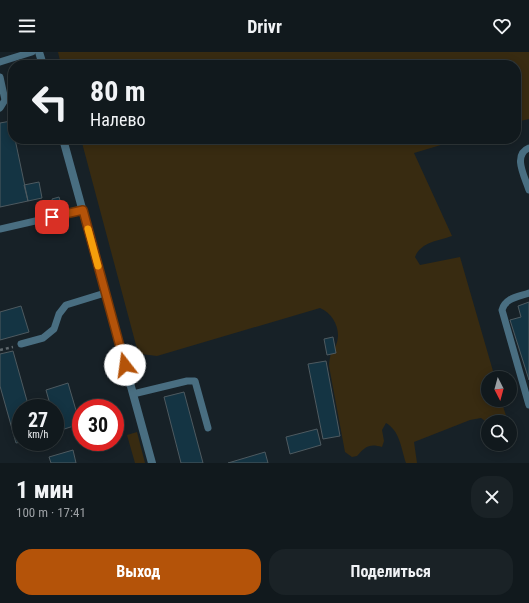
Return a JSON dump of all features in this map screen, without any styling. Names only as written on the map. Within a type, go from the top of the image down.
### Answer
[{"type":"street","points":[[64,144],[152,463]]},
{"type":"lane","points":[[0,62],[32,52]]},
{"type":"lane","points":[[0,78],[6,100],[0,108]]},
{"type":"lane","points":[[529,148],[522,153],[520,159],[529,190]]},
{"type":"lane","points":[[0,229],[83,210]]},
{"type":"lane","points":[[21,344],[43,338],[54,329],[59,314],[66,305],[105,293]]},
{"type":"lane","points":[[529,293],[508,300],[503,306],[502,310],[529,405]]},
{"type":"lane","points":[[133,394],[186,380],[195,381],[208,428]]},
{"type":"shaded area","points":[[58,52],[529,52],[529,119],[521,121],[521,60],[60,60]]},
{"type":"shaded area","points":[[82,144],[444,144],[414,153],[452,236],[426,245],[421,248],[415,257],[420,265],[460,257],[493,371],[481,371],[481,407],[503,407],[506,415],[481,415],[481,418],[470,420],[414,442],[417,463],[406,463],[397,435],[391,426],[386,423],[382,430],[384,441],[382,447],[374,445],[370,446],[362,450],[357,456],[352,457],[345,452],[329,366],[331,353],[338,340],[336,324],[329,314],[320,308],[157,356],[141,354],[136,345]]},
{"type":"shaded area","points":[[137,432],[145,463],[135,463],[127,435]]},
{"type":"building","points":[[8,122],[8,144],[16,144],[28,201],[0,207],[0,123]]},
{"type":"building","points":[[39,182],[42,198],[28,201],[24,185]]},
{"type":"building","points":[[59,197],[62,207],[54,209],[52,199]]},
{"type":"building","points":[[529,302],[529,380],[510,320],[521,317],[518,306]]},
{"type":"building","points":[[21,306],[29,332],[0,340],[0,312]]},
{"type":"building","points":[[333,337],[336,353],[327,355],[324,339]]},
{"type":"building","points":[[13,351],[26,399],[12,399],[12,429],[0,386],[0,354]]},
{"type":"building","points":[[326,361],[340,436],[323,439],[308,364]]},
{"type":"building","points":[[68,383],[73,399],[72,427],[64,429],[64,399],[48,399],[46,390]]},
{"type":"building","points":[[184,392],[203,463],[181,463],[164,397]]},
{"type":"building","points":[[317,429],[321,445],[290,454],[286,437]]},
{"type":"building","points":[[72,450],[76,463],[51,463],[49,457]]},
{"type":"building","points":[[265,452],[268,463],[228,463]]},
{"type":"slow traffic","points":[[88,229],[98,266]]},
{"type":"route","points":[[52,217],[83,210],[125,365]]}]
